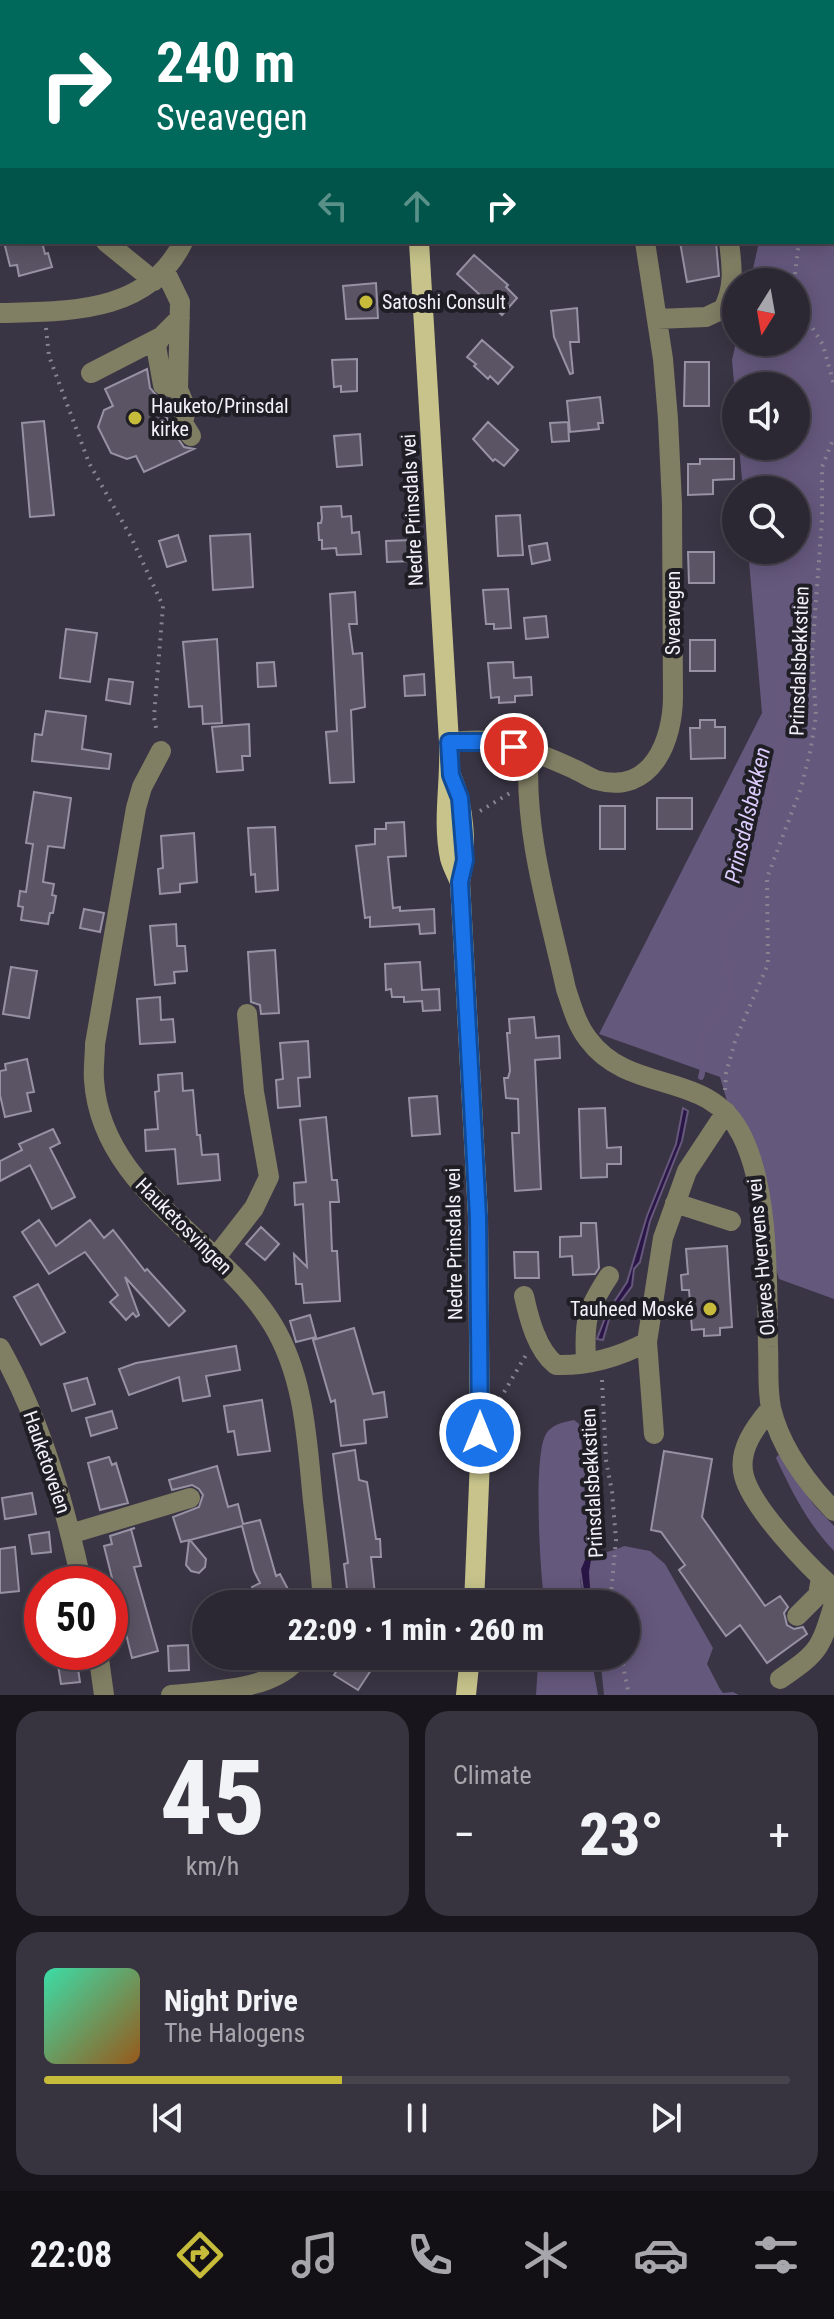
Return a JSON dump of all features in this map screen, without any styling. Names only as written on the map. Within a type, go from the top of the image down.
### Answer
[{"type":"main road","name":"Nedre Prinsdals vei","points":[[419,244],[451,775],[446,799],[450,859],[460,882],[479,1232],[480,1460],[475,1590]]},
{"type":"main road","points":[[466,1695],[469,1670]]},
{"type":"street","points":[[109,244],[160,276],[180,302],[178,389],[186,409],[183,423],[191,436]]},
{"type":"street","points":[[0,313],[45,314],[111,303],[160,276],[182,244]]},
{"type":"street","name":"Sveavegen","points":[[449,742],[497,742],[529,751],[595,779],[619,781],[635,777],[650,767],[668,740],[673,717],[672,504],[667,405],[645,244]]},
{"type":"street","points":[[657,319],[706,317],[723,309],[732,278],[729,244]]},
{"type":"street","points":[[91,373],[161,337],[180,318]]},
{"type":"street","points":[[161,337],[157,352],[163,385],[178,389]]},
{"type":"street","name":"Hauketosvingen","points":[[161,751],[142,787],[136,808],[95,1044],[94,1082],[104,1124],[127,1169],[216,1257],[272,1324],[294,1372],[305,1424],[322,1590]]},
{"type":"street","name":"Olaves Hvervens vei","points":[[529,751],[527,787],[530,817],[566,989],[582,1031],[596,1049],[617,1066],[711,1099],[726,1112],[744,1138],[760,1206],[766,1272],[771,1408],[800,1471],[834,1511]]},
{"type":"street","points":[[216,1257],[254,1208],[269,1177],[254,1092],[247,1014]]},
{"type":"street","points":[[654,1434],[647,1342],[663,1238],[698,1152],[726,1112]]},
{"type":"street","name":"Olaves Hvervens vei","points":[[675,1203],[731,1221]]},
{"type":"street","points":[[594,1360],[584,1327],[588,1313],[609,1276]]},
{"type":"street","points":[[524,1296],[529,1322],[549,1360],[556,1365],[625,1354],[647,1342]]},
{"type":"street","name":"Hauketoveien","points":[[0,1348],[39,1431],[78,1566]]},
{"type":"street","points":[[771,1408],[749,1437],[743,1475],[777,1528],[828,1584],[797,1616]]},
{"type":"street","name":"Hauketoveien","points":[[70,1534],[190,1498]]},
{"type":"street","points":[[780,1679],[819,1649],[834,1604]]},
{"type":"street","points":[[101,1670],[104,1695]]},
{"type":"street","points":[[171,1695],[250,1685],[286,1670]]},
{"type":"path","points":[[796,268],[799,244]]},
{"type":"path","points":[[45,314],[49,356],[89,463],[131,537],[163,606],[154,717],[161,751]]},
{"type":"path","points":[[810,324],[823,345],[834,385]]},
{"type":"path","name":"Prinsdalsbekkstien","points":[[726,1112],[728,1064],[741,1025],[768,964],[767,878],[801,788],[816,716],[812,655],[822,520],[822,467],[834,437]]},
{"type":"path","points":[[472,816],[516,789],[527,787]]},
{"type":"path","points":[[497,1405],[525,1356],[543,1347]]},
{"type":"path","name":"Prinsdalsbekkstien","points":[[594,1360],[616,1540],[611,1590]]},
{"type":"path","points":[[624,1670],[629,1695]]},
{"type":"shaded area","points":[[759,244],[834,244],[834,1299],[779,1279],[720,1077],[599,1034],[762,713],[749,564],[810,564],[810,476],[742,476],[740,460],[810,460],[810,372],[733,372],[733,356],[810,356],[810,268],[753,268]]},
{"type":"shaded area","points":[[683,1108],[688,1111],[682,1141],[650,1221],[640,1262],[634,1269],[632,1286],[610,1316],[603,1340],[597,1339],[607,1313],[627,1282],[647,1216],[676,1144]]},
{"type":"shaded area","points":[[574,1420],[579,1424],[582,1449],[586,1453],[586,1487],[594,1529],[580,1580],[582,1590],[543,1590],[540,1466],[546,1434],[558,1424]]},
{"type":"shaded area","points":[[586,1449],[593,1449],[590,1479],[599,1533],[598,1552],[592,1560],[590,1572],[591,1590],[583,1590],[580,1569],[594,1529],[586,1487]]},
{"type":"shaded area","points":[[778,1455],[814,1505],[834,1526],[834,1551],[801,1507],[776,1458]]},
{"type":"shaded area","points":[[624,1546],[650,1551],[665,1564],[713,1648],[707,1664],[720,1689],[723,1693],[739,1695],[604,1695],[601,1670],[640,1670],[640,1590],[591,1590],[589,1569],[594,1557]]},
{"type":"shaded area","points":[[538,1670],[594,1670],[598,1695],[536,1695]]},
{"type":"building","points":[[4,244],[42,244],[52,267],[19,276],[17,265],[10,266]]},
{"type":"building","points":[[680,244],[716,244],[719,276],[687,282]]},
{"type":"building","points":[[474,255],[508,285],[506,287],[517,298],[502,315],[457,274]]},
{"type":"building","points":[[376,283],[378,318],[346,319],[343,286]]},
{"type":"building","points":[[577,308],[579,342],[570,342],[573,373],[570,374],[554,337],[551,311]]},
{"type":"building","points":[[482,340],[513,367],[498,384],[490,376],[488,379],[467,357]]},
{"type":"building","points":[[357,359],[357,391],[341,392],[341,386],[334,387],[332,360]]},
{"type":"building","points":[[685,362],[709,362],[709,406],[684,406]]},
{"type":"building","name":"Hauketo/Prinsdal kirke","points":[[147,369],[150,388],[158,397],[172,430],[184,447],[194,449],[144,472],[136,456],[127,459],[111,453],[98,427],[104,410],[113,406],[105,389]]},
{"type":"building","points":[[600,397],[603,423],[598,423],[599,429],[570,432],[567,401]]},
{"type":"building","points":[[44,421],[54,515],[30,517],[22,423]]},
{"type":"building","points":[[488,422],[518,450],[504,466],[495,459],[493,461],[473,439]]},
{"type":"building","points":[[568,422],[569,441],[552,442],[550,423]]},
{"type":"building","points":[[360,434],[362,465],[337,467],[334,436]]},
{"type":"building","points":[[700,459],[734,460],[734,476],[713,480],[713,494],[688,495],[688,464],[700,464]]},
{"type":"building","points":[[341,506],[342,517],[351,516],[352,533],[359,532],[361,554],[337,555],[336,548],[322,549],[318,523],[322,518],[321,507]]},
{"type":"building","points":[[520,515],[523,555],[498,556],[496,516]]},
{"type":"building","points":[[250,534],[253,587],[213,590],[210,536]]},
{"type":"building","points":[[178,535],[186,561],[167,567],[159,541]]},
{"type":"building","points":[[412,540],[413,561],[387,562],[386,541]]},
{"type":"building","points":[[547,543],[550,560],[532,564],[529,546]]},
{"type":"building","points":[[688,552],[714,552],[714,583],[689,583]]},
{"type":"building","points":[[508,589],[511,628],[494,629],[494,624],[486,624],[483,590]]},
{"type":"building","points":[[355,592],[357,624],[349,624],[353,654],[362,653],[365,707],[351,710],[354,782],[330,783],[326,732],[337,731],[330,594]]},
{"type":"building","points":[[546,616],[548,637],[526,639],[524,618]]},
{"type":"building","points":[[66,629],[97,633],[90,682],[60,678]]},
{"type":"building","points":[[217,639],[222,723],[203,724],[202,706],[189,707],[183,642]]},
{"type":"building","points":[[690,640],[715,640],[715,671],[690,671]]},
{"type":"building","points":[[274,662],[276,686],[258,687],[257,663]]},
{"type":"building","points":[[513,662],[514,678],[531,677],[532,695],[515,696],[515,702],[499,703],[499,697],[491,698],[488,663]]},
{"type":"building","points":[[424,674],[425,695],[405,696],[404,676]]},
{"type":"building","points":[[109,679],[133,682],[130,704],[106,700]]},
{"type":"building","points":[[46,711],[86,716],[82,749],[111,754],[109,769],[32,761],[35,734],[42,735]]},
{"type":"building","points":[[700,720],[715,720],[715,727],[725,727],[725,758],[691,759],[690,728],[700,728]]},
{"type":"building","points":[[249,724],[250,756],[242,756],[243,770],[217,772],[212,727]]},
{"type":"building","points":[[34,792],[71,798],[64,848],[48,846],[43,882],[54,884],[52,895],[56,896],[48,924],[21,920],[23,907],[18,906],[20,891],[26,892],[33,844],[26,843]]},
{"type":"building","points":[[657,798],[692,798],[692,829],[657,829]]},
{"type":"building","points":[[600,806],[625,806],[625,849],[600,849]]},
{"type":"building","points":[[404,822],[406,856],[388,857],[393,908],[400,907],[400,911],[434,909],[435,933],[420,934],[419,924],[370,927],[370,917],[365,918],[356,846],[375,844],[375,829],[386,829],[386,823]]},
{"type":"building","points":[[275,827],[278,890],[256,892],[255,874],[251,875],[248,828]]},
{"type":"building","points":[[194,833],[197,882],[180,884],[180,892],[160,894],[158,869],[163,868],[161,836]]},
{"type":"building","points":[[84,909],[104,913],[100,932],[80,928]]},
{"type":"building","points":[[176,924],[177,946],[185,946],[187,971],[174,972],[175,983],[155,985],[150,926]]},
{"type":"building","points":[[275,950],[279,1013],[261,1014],[260,1005],[251,1002],[248,952]]},
{"type":"building","points":[[420,962],[422,990],[439,989],[440,1010],[423,1011],[422,1001],[404,1002],[404,997],[392,997],[391,989],[386,990],[385,964]]},
{"type":"building","points":[[11,967],[37,971],[29,1018],[3,1014]]},
{"type":"building","points":[[160,997],[161,1020],[173,1019],[175,1042],[140,1044],[137,999]]},
{"type":"building","points":[[534,1017],[536,1038],[559,1036],[560,1058],[535,1060],[541,1189],[515,1191],[512,1133],[519,1133],[518,1099],[506,1098],[504,1078],[508,1078],[510,1071],[507,1033],[510,1033],[509,1019]]},
{"type":"building","points":[[308,1041],[310,1077],[298,1078],[300,1106],[278,1108],[276,1080],[283,1079],[280,1043]]},
{"type":"building","points":[[27,1059],[34,1092],[27,1093],[31,1111],[5,1117],[0,1095],[0,1071],[6,1070],[5,1064]]},
{"type":"building","points":[[182,1073],[183,1091],[193,1090],[202,1155],[218,1154],[220,1180],[178,1184],[175,1149],[146,1151],[145,1130],[158,1129],[155,1092],[159,1091],[158,1075]]},
{"type":"building","points":[[437,1096],[440,1134],[412,1136],[409,1098]]},
{"type":"building","points":[[605,1108],[607,1148],[621,1147],[621,1164],[607,1164],[607,1177],[581,1178],[579,1109]]},
{"type":"building","points":[[326,1117],[332,1180],[337,1180],[339,1202],[330,1202],[332,1251],[337,1251],[340,1301],[304,1303],[302,1284],[296,1284],[294,1254],[307,1267],[303,1204],[295,1205],[294,1183],[306,1182],[300,1120]]},
{"type":"building","points":[[53,1129],[60,1143],[50,1148],[75,1197],[52,1209],[30,1165],[0,1181],[0,1161],[22,1150],[19,1144]]},
{"type":"building","points":[[39,1220],[56,1246],[90,1220],[104,1238],[113,1230],[145,1271],[147,1269],[185,1311],[169,1326],[125,1277],[139,1315],[136,1317],[133,1313],[126,1320],[110,1302],[118,1295],[85,1252],[49,1274],[22,1232]]},
{"type":"building","points":[[581,1223],[596,1223],[599,1268],[595,1274],[573,1275],[572,1256],[560,1257],[560,1237],[581,1236]]},
{"type":"building","points":[[261,1227],[279,1244],[265,1260],[246,1244]]},
{"type":"building","name":"Tauheed Moské","points":[[727,1246],[732,1327],[720,1328],[720,1335],[704,1336],[704,1329],[692,1330],[689,1290],[682,1290],[681,1275],[688,1274],[686,1249]]},
{"type":"building","points":[[514,1252],[538,1252],[539,1278],[515,1278]]},
{"type":"building","points":[[38,1284],[65,1332],[41,1345],[14,1297]]},
{"type":"building","points":[[310,1315],[316,1337],[296,1342],[290,1321]]},
{"type":"building","points":[[354,1328],[373,1394],[384,1392],[387,1417],[364,1420],[366,1443],[341,1446],[335,1400],[331,1402],[313,1340]]},
{"type":"building","points":[[236,1346],[240,1370],[206,1376],[210,1396],[183,1401],[179,1377],[129,1395],[119,1369],[136,1363]]},
{"type":"building","points":[[87,1378],[95,1404],[72,1411],[64,1384]]},
{"type":"building","points":[[262,1400],[270,1451],[238,1455],[234,1431],[228,1432],[224,1406]]},
{"type":"building","points":[[112,1411],[117,1428],[91,1436],[86,1418]]},
{"type":"building","points":[[355,1450],[359,1480],[367,1482],[376,1539],[380,1539],[381,1557],[371,1557],[375,1590],[347,1590],[344,1564],[348,1563],[333,1454]]},
{"type":"building","points":[[664,1451],[712,1459],[702,1517],[765,1606],[780,1596],[788,1607],[784,1613],[787,1625],[794,1629],[803,1627],[807,1634],[767,1663],[740,1625],[726,1636],[679,1570],[685,1565],[661,1532],[651,1530]]},
{"type":"building","points":[[109,1457],[112,1465],[116,1463],[128,1503],[100,1510],[88,1463]]},
{"type":"building","points":[[217,1466],[228,1507],[238,1504],[243,1524],[260,1520],[276,1576],[280,1574],[288,1590],[253,1590],[252,1587],[260,1583],[242,1526],[190,1540],[206,1559],[205,1567],[199,1573],[191,1571],[186,1565],[189,1540],[181,1542],[173,1517],[199,1507],[203,1495],[192,1485],[172,1490],[169,1480]]},
{"type":"building","points":[[32,1493],[36,1514],[5,1519],[2,1498]]},
{"type":"building","points":[[131,1529],[141,1566],[134,1567],[158,1651],[132,1658],[128,1642],[128,1566],[109,1566],[104,1546],[112,1544],[110,1536]]},
{"type":"building","points":[[49,1532],[51,1552],[32,1554],[29,1535]]},
{"type":"building","points":[[15,1547],[19,1591],[0,1593],[0,1549]]},
{"type":"building","points":[[188,1645],[189,1670],[169,1671],[168,1646]]},
{"type":"building","points":[[59,1670],[78,1670],[80,1682],[61,1684]]},
{"type":"building","points":[[337,1670],[371,1670],[358,1690],[334,1675]]},
{"type":"waterway","name":"Prinsdalsbekken","points":[[810,289],[819,244]]},
{"type":"waterway","name":"Prinsdalsbekken","points":[[786,356],[789,372]]},
{"type":"waterway","name":"Prinsdalsbekken","points":[[790,476],[794,460]]},
{"type":"waterway","name":"Prinsdalsbekken","points":[[701,1077],[704,1033],[724,1006],[728,993],[725,925],[746,908],[745,884],[753,874],[756,851],[766,826],[769,785],[785,730],[778,712],[777,693],[782,682],[801,663],[802,655],[795,632],[800,608],[795,591],[795,564]]},
{"type":"place","name":"Satoshi Consult","points":[[366,302]]},
{"type":"place","name":"Hauketo/Prinsdal kirke","points":[[135,418]]},
{"type":"place","name":"Tauheed Moské","points":[[710,1309]]},
{"type":"route","points":[[480,1433],[478,1216],[460,882],[465,860],[460,798],[451,775],[449,742],[497,742],[514,747]]}]
